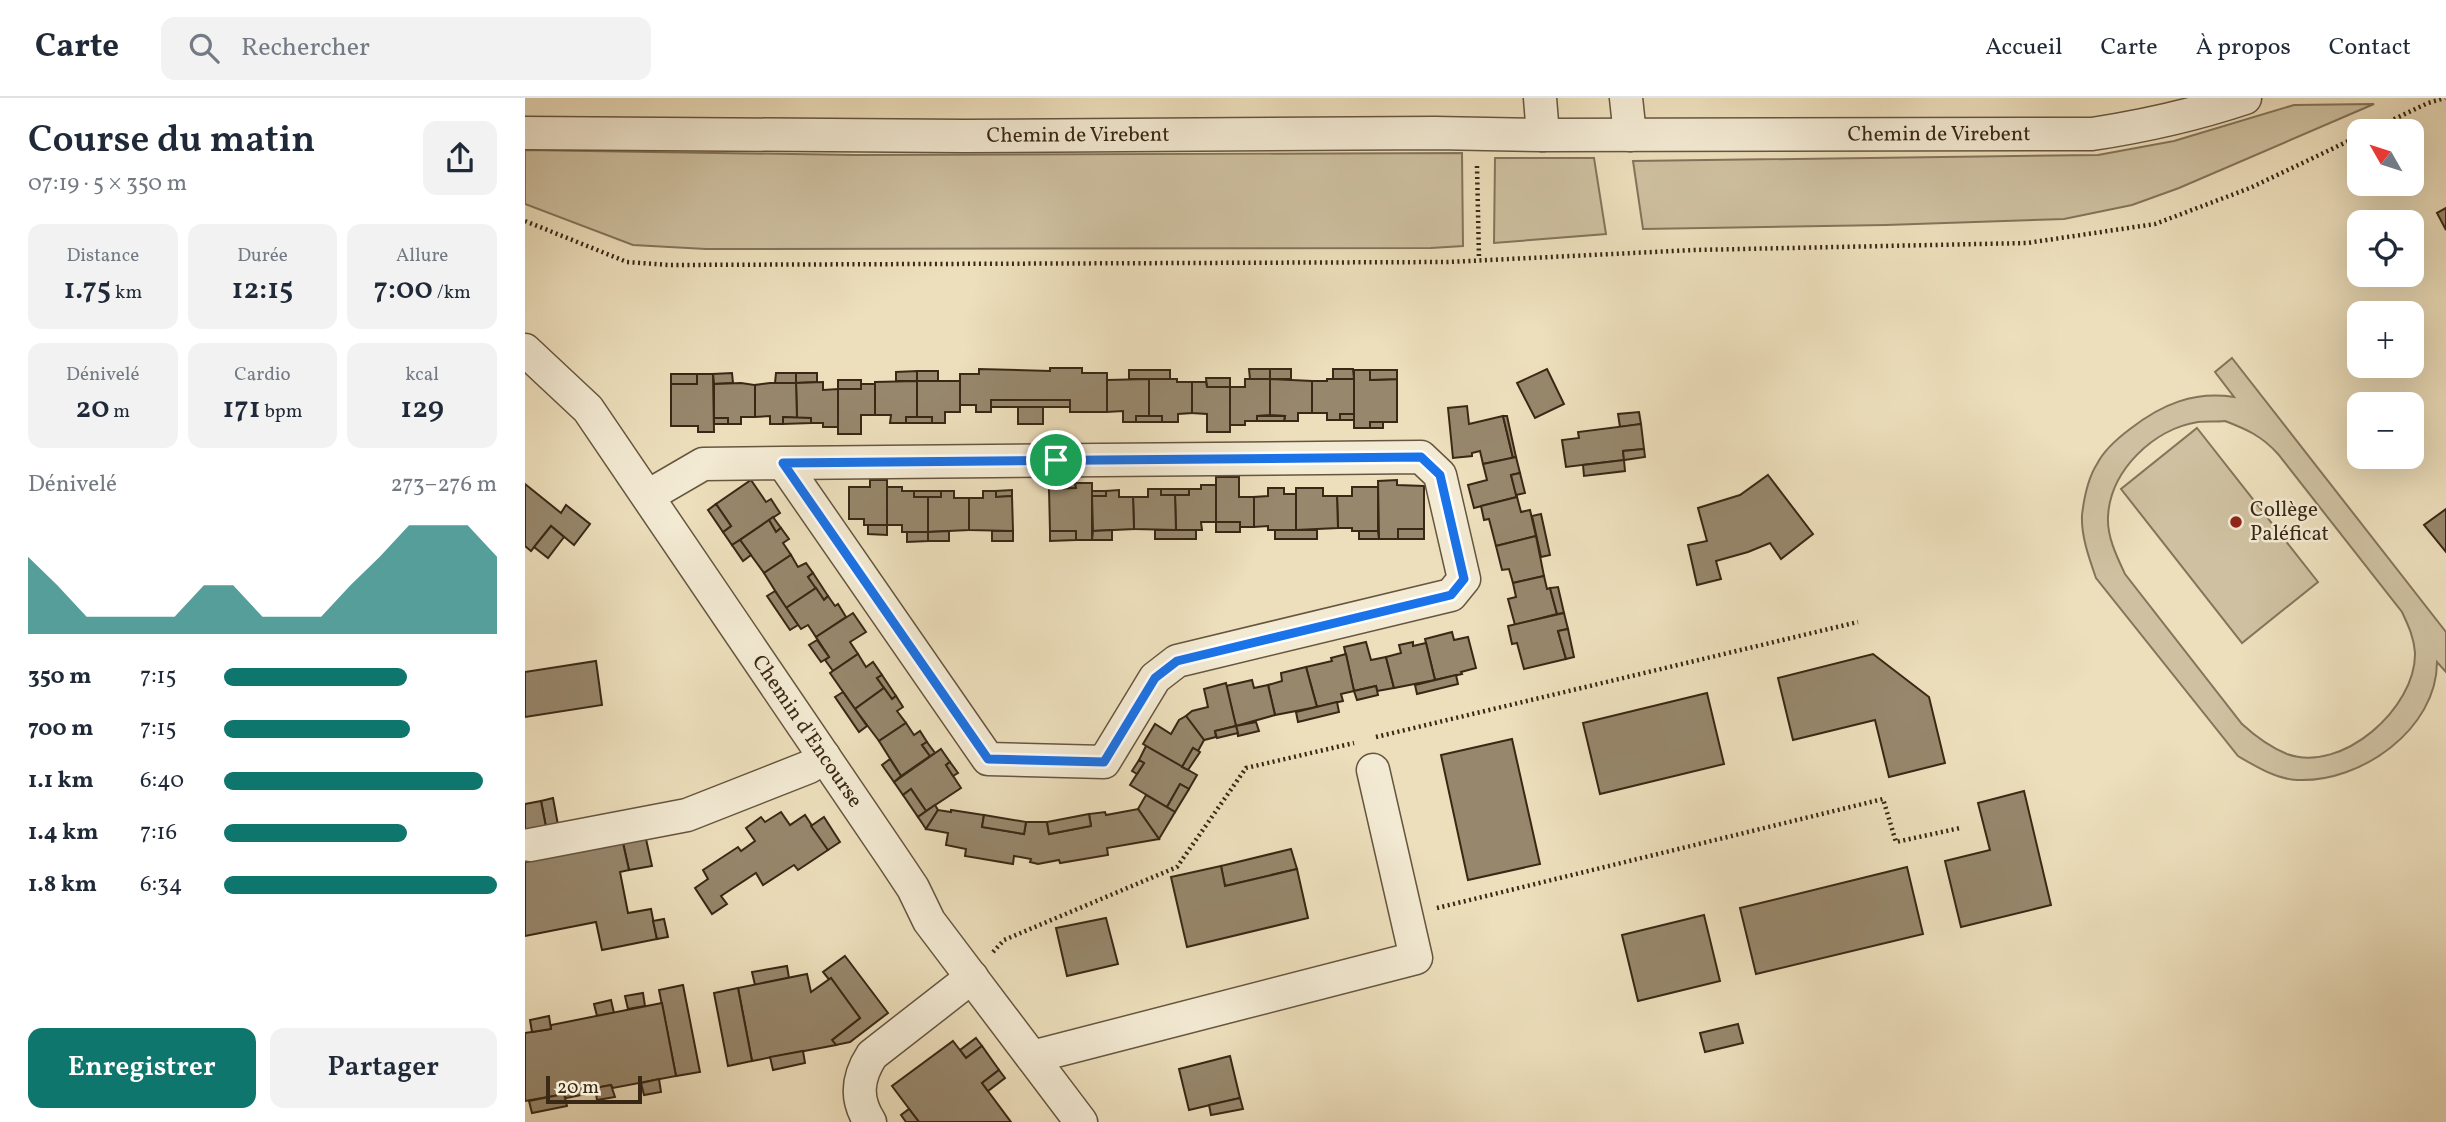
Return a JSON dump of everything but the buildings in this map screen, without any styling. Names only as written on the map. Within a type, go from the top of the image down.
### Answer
[{"type":"street","points":[[1540,98],[1543,135]]},
{"type":"street","points":[[1626,98],[1630,135]]},
{"type":"street","name":"Chemin de Virebent","points":[[525,133],[937,136],[2092,134],[2196,114],[2245,98]]},
{"type":"street","name":"Chemin d'Encourse","points":[[531,368],[589,409],[913,888],[929,920],[1081,1122]]},
{"type":"street","points":[[648,496],[703,464],[783,463],[1421,457],[1440,475],[1464,579],[1451,595],[1177,661],[1155,678],[1104,762],[988,759],[783,463]]},
{"type":"street","points":[[530,845],[687,815],[809,767],[824,756]]},
{"type":"street","points":[[1032,1057],[1416,958],[1373,770]]},
{"type":"street","points":[[870,1122],[862,1108],[859,1083],[863,1068],[872,1055],[972,977]]},
{"type":"path","points":[[2394,119],[2445,98]]},
{"type":"path","points":[[1476,134],[1479,259]]},
{"type":"path","points":[[525,221],[627,262],[669,265],[1434,262],[1693,250],[2027,243],[2155,224],[2250,188],[2347,142]]},
{"type":"path","points":[[1406,916],[1883,799],[1896,842],[1960,828]]},
{"type":"shaded area","points":[[2374,104],[2179,188],[2132,205],[2064,219],[1643,229],[1633,161],[2098,155],[2174,141],[2294,105]]},
{"type":"shaded area","points":[[525,150],[854,155],[1462,153],[1463,246],[706,249],[633,245],[525,204]]},
{"type":"shaded area","points":[[1495,158],[1594,158],[1606,234],[1494,243]]},
{"type":"shaded area","points":[[2232,358],[2446,632],[2446,672],[2437,662],[2434,686],[2424,709],[2410,730],[2369,762],[2346,772],[2321,779],[2289,779],[2266,771],[2238,756],[2096,578],[2091,563],[2084,539],[2082,515],[2089,482],[2100,459],[2125,433],[2166,406],[2205,396],[2234,397],[2215,372]],"holes":[[[2225,421],[2260,438],[2278,454],[2402,612],[2412,636],[2415,653],[2412,674],[2403,695],[2372,732],[2352,745],[2330,754],[2308,758],[2287,754],[2263,741],[2242,724],[2125,574],[2111,539],[2108,524],[2111,500],[2125,469],[2137,455],[2165,433],[2181,426]]]},
{"type":"shaded area","points":[[2197,428],[2318,582],[2242,643],[2121,489]]},
{"type":"place","name":"Collège Paléficat","points":[[2236,522]]},
{"type":"route","points":[[1421,457],[1440,475],[1464,579],[1451,595],[1177,661],[1155,678],[1104,762],[988,759],[783,463],[1056,460],[1421,457]]}]
